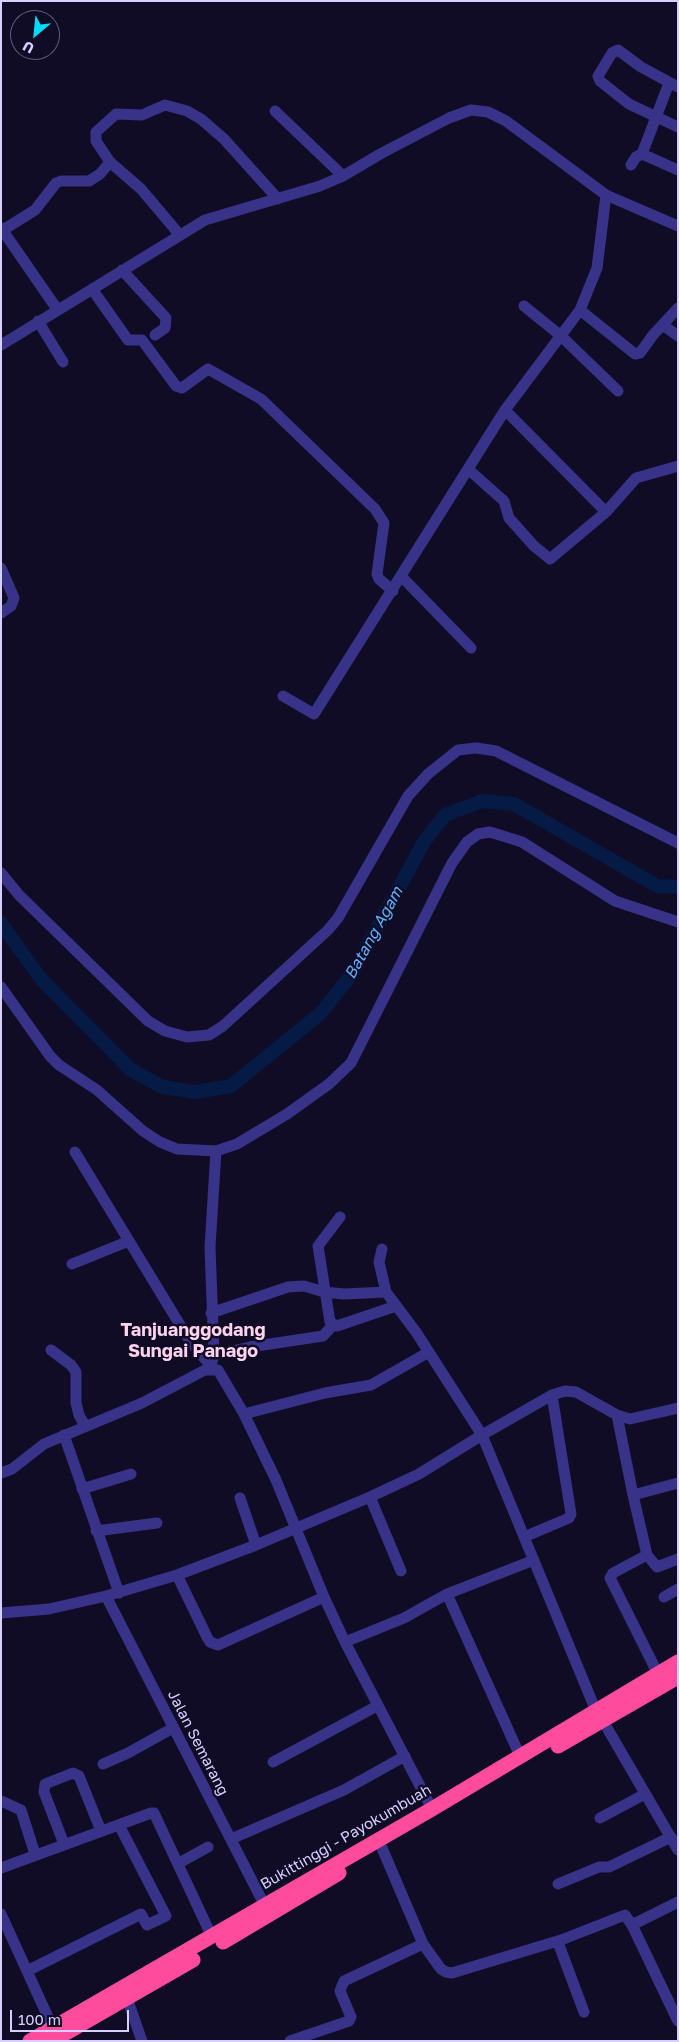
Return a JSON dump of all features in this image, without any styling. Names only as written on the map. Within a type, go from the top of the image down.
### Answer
[{"type":"highway","name":"Bukittinggi - Payokumbuah","points":[[30,2041],[52,2034],[127,1998],[382,1848],[600,1716],[658,1674],[678,1662]]},
{"type":"highway","name":"Bukittinggi - Payokumbuah","points":[[52,2034],[264,1904],[432,1809],[520,1756],[678,1676]]},
{"type":"street","points":[[631,165],[636,157],[642,154],[656,118],[673,85],[618,50],[612,53],[599,74],[600,81],[617,96],[656,118],[678,127]]},
{"type":"street","points":[[179,234],[141,189],[110,162],[95,137],[96,132],[111,118],[121,113],[146,114],[165,104],[177,107],[201,119],[224,139],[278,199]]},
{"type":"street","points":[[1,345],[179,234],[205,220],[320,186],[343,176],[382,152],[449,118],[471,110],[488,112],[506,121],[606,195],[678,226]]},
{"type":"street","points":[[275,111],[343,176]]},
{"type":"street","points":[[642,154],[678,170]]},
{"type":"street","points":[[57,309],[2,229],[35,210],[56,184],[61,181],[89,181],[100,174],[110,162]]},
{"type":"street","points":[[282,696],[314,714],[505,410],[580,310],[597,268],[606,195]]},
{"type":"street","points":[[122,270],[166,318],[165,328],[155,335]]},
{"type":"street","points":[[92,289],[128,340],[142,340],[176,386],[182,388],[208,369],[261,399],[375,508],[384,523],[377,574],[379,579],[393,591]]},
{"type":"street","points":[[524,306],[561,336],[618,391]]},
{"type":"street","points":[[580,310],[635,354],[640,353],[678,308]]},
{"type":"street","points":[[38,322],[62,362]]},
{"type":"street","points":[[663,325],[678,336]]},
{"type":"street","points":[[505,410],[606,512]]},
{"type":"street","points":[[468,469],[504,501],[509,518],[548,558],[555,557],[606,512],[636,478],[678,466]]},
{"type":"street","points":[[1,568],[14,598],[11,606],[1,612]]},
{"type":"street","points":[[401,576],[471,648]]},
{"type":"street","points":[[1,873],[19,895],[148,1021],[165,1032],[187,1037],[209,1034],[223,1026],[328,930],[338,918],[408,796],[428,774],[458,750],[476,748],[496,751],[678,843]]},
{"type":"street","points":[[1,987],[55,1061],[97,1090],[143,1131],[160,1142],[177,1149],[216,1151],[237,1144],[287,1114],[329,1084],[351,1063],[452,863],[467,842],[478,834],[490,832],[505,835],[522,842],[615,901],[678,922]]},
{"type":"street","points":[[210,1364],[210,1239],[216,1151]]},
{"type":"street","points":[[74,1152],[191,1343],[220,1373],[244,1414],[276,1480],[295,1529],[345,1642],[432,1809]]},
{"type":"street","points":[[333,1325],[330,1322],[324,1292],[318,1246],[340,1217]]},
{"type":"street","points":[[72,1264],[129,1241]]},
{"type":"street","points":[[382,1249],[379,1262],[386,1292],[429,1352],[482,1435],[600,1716],[678,1850]]},
{"type":"street","points":[[211,1313],[288,1287],[304,1286],[324,1292],[344,1294],[386,1292]]},
{"type":"street","points":[[333,1325],[337,1326],[396,1306]]},
{"type":"street","points":[[1,1473],[12,1469],[44,1444],[142,1403],[210,1364],[250,1347],[324,1336],[333,1325]]},
{"type":"street","points":[[51,1350],[71,1365],[76,1372],[76,1403],[79,1415],[86,1426]]},
{"type":"street","points":[[244,1414],[325,1393],[371,1386],[429,1352]]},
{"type":"street","points":[[1,1613],[49,1609],[119,1593],[177,1575],[256,1545],[370,1497],[419,1474],[482,1435],[552,1396],[566,1391],[576,1392],[617,1415],[630,1419],[678,1408]]},
{"type":"street","points":[[524,1536],[569,1518],[572,1514],[552,1396]]},
{"type":"street","points":[[617,1415],[647,1555],[657,1567],[678,1559]]},
{"type":"street","points":[[64,1435],[119,1593]]},
{"type":"street","points":[[82,1488],[131,1474]]},
{"type":"street","points":[[633,1495],[678,1483]]},
{"type":"street","points":[[370,1497],[401,1571]]},
{"type":"street","points":[[240,1498],[256,1545]]},
{"type":"street","points":[[96,1531],[157,1523]]},
{"type":"street","points":[[647,1555],[610,1576],[658,1674]]},
{"type":"street","points":[[345,1642],[404,1618],[447,1594],[534,1560]]},
{"type":"street","points":[[177,1575],[207,1637],[210,1642],[218,1645],[324,1597]]},
{"type":"street","points":[[664,1597],[678,1589]]},
{"type":"street","points":[[447,1594],[520,1756]]},
{"type":"street","name":"Jalan Semarang","points":[[106,1596],[264,1904]]},
{"type":"street","points":[[274,1762],[377,1706]]},
{"type":"street","points":[[103,1764],[128,1753],[173,1728]]},
{"type":"street","points":[[231,1839],[344,1790],[405,1756]]},
{"type":"street","points":[[64,1844],[44,1792],[45,1784],[73,1773],[79,1776],[101,1831]]},
{"type":"street","points":[[600,1818],[645,1794]]},
{"type":"street","points":[[1,1801],[21,1810],[35,1854]]},
{"type":"street","points":[[1,1868],[151,1812],[154,1813],[179,1863],[212,1937]]},
{"type":"street","points":[[27,1970],[141,1914],[147,1925],[166,1916],[119,1825]]},
{"type":"street","points":[[558,1884],[599,1867],[609,1867],[671,1837]]},
{"type":"street","points":[[179,1863],[208,1847]]},
{"type":"street","points":[[382,1848],[423,1944],[441,1969],[452,1973],[561,1940],[625,1915],[632,1925],[678,2021]]},
{"type":"street","points":[[632,1925],[678,1902]]},
{"type":"street","points":[[1,1914],[27,1970],[52,2034]]},
{"type":"street","points":[[561,1940],[560,1945],[584,2012]]},
{"type":"street","points":[[290,2041],[349,2021],[351,2017],[340,1991],[344,1982],[423,1944]]},
{"type":"street","points":[[127,1998],[142,2041]]},
{"type":"waterway","name":"Batang Agam","points":[[1,923],[41,979],[131,1070],[163,1087],[195,1092],[231,1086],[321,1013],[352,974],[425,840],[445,815],[482,801],[514,804],[657,886],[678,887]]},
{"type":"district","name":"Tanjuanggodang Sungai Panago","points":[[193,1340]]}]
